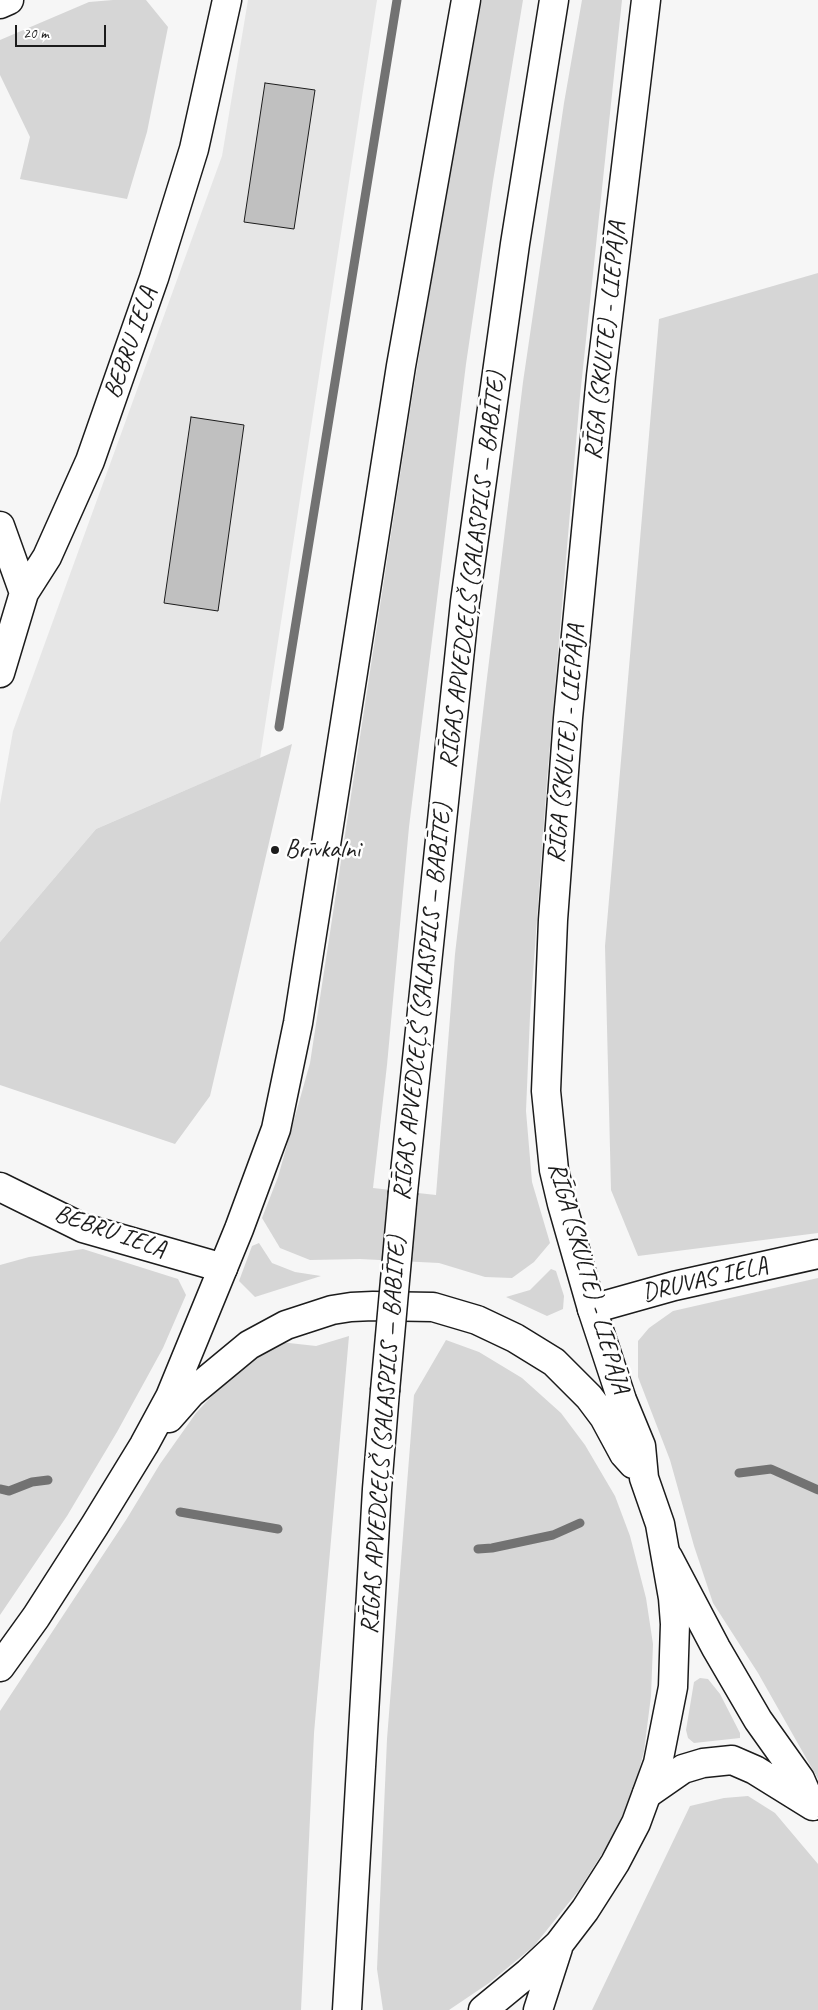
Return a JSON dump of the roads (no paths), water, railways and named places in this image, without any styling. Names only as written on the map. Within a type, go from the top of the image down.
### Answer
[{"type":"main road","points":[[0,4],[10,0]]},
{"type":"main road","name":"BEBRU IELA","points":[[0,673],[24,593],[47,558],[90,460],[154,278],[194,149],[227,0]]},
{"type":"main road","name":"RĪGA (SKULTE) - LIEPĀJA","points":[[0,1667],[36,1616],[144,1445],[170,1397],[258,1182],[273,1138],[288,1076],[316,912],[401,366],[466,0]]},
{"type":"main road","name":"RĪGAS APVEDCEĻŠ (SALASPILS — BABĪTE)","points":[[347,2010],[376,1509],[403,1192],[465,602],[515,244],[554,0]]},
{"type":"main road","name":"RĪGA (SKULTE) - LIEPĀJA","points":[[483,2010],[528,1973],[559,1944],[585,1910],[615,1863],[636,1823],[647,1794],[660,1754],[673,1687],[674,1615],[660,1524],[644,1478],[641,1446],[622,1400],[592,1309],[562,1204],[554,1170],[546,1092],[549,1000],[568,718],[600,386],[646,0]]},
{"type":"main road","points":[[0,526],[24,593]]},
{"type":"main road","name":"BEBRU IELA","points":[[0,1187],[83,1228],[223,1268]]},
{"type":"main road","name":"DRUVAS IELA","points":[[592,1309],[674,1286],[818,1254]]},
{"type":"main road","name":"RĪGA (SKULTE) - LIEPĀJA","points":[[144,1445],[191,1393],[249,1345],[286,1325],[332,1310],[351,1307],[433,1307],[477,1320],[515,1338],[554,1362],[589,1397],[604,1417],[624,1454],[644,1478]]},
{"type":"main road","points":[[665,1551],[716,1648],[758,1720],[800,1779],[815,1808]]},
{"type":"main road","points":[[647,1794],[683,1769],[732,1760],[755,1770],[815,1808]]},
{"type":"main road","points":[[538,2010],[559,1944]]},
{"type":"waterway","points":[[279,727],[397,0]]},
{"type":"waterway","points":[[739,1473],[771,1469],[818,1490]]},
{"type":"waterway","points":[[0,1489],[9,1491],[32,1482],[48,1480]]},
{"type":"waterway","points":[[180,1512],[278,1529]]},
{"type":"waterway","points":[[478,1549],[492,1548],[553,1535],[580,1523]]},
{"type":"place","name":"Brīvkalni","points":[[275,850]]}]
